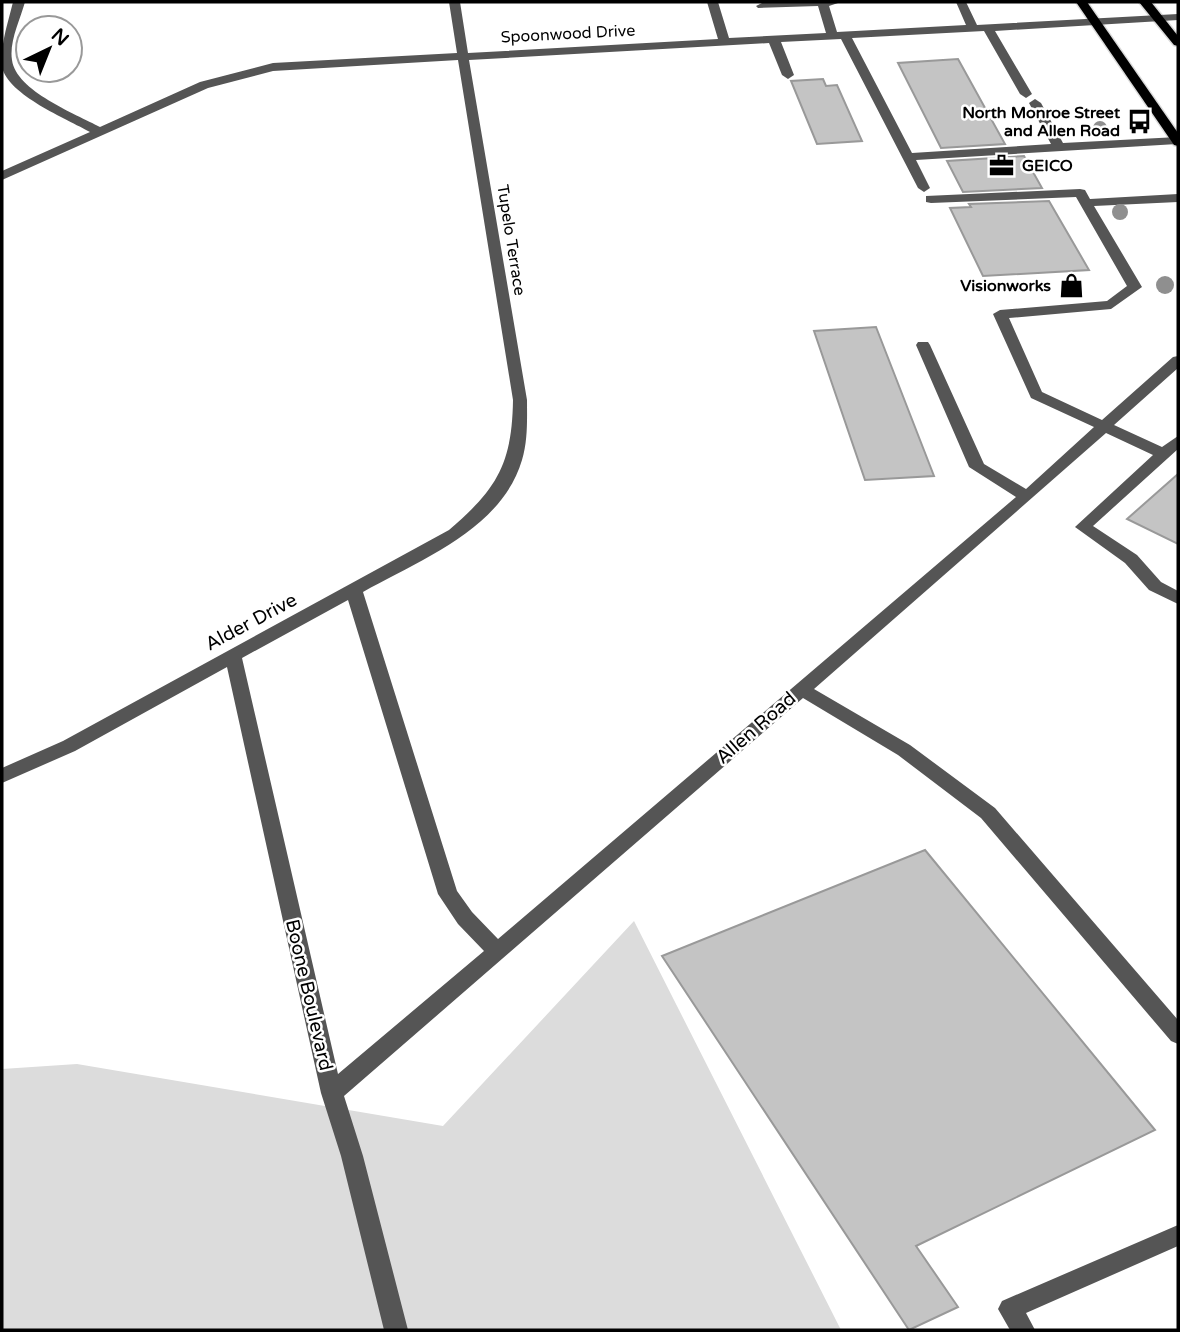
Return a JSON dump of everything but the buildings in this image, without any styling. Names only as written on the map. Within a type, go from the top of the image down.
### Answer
[{"type":"main road","points":[[1082,2],[1178,141]]},
{"type":"main road","points":[[1145,2],[1178,43]]},
{"type":"street","points":[[19,2],[6,60],[10,75],[24,90],[100,132]]},
{"type":"street","name":"Tupelo Terrace","points":[[454,2],[520,400],[521,430],[514,463],[505,483]]},
{"type":"street","points":[[712,2],[724,41]]},
{"type":"street","points":[[823,2],[838,35],[928,194],[1080,193],[1135,288],[1111,305],[1000,314],[1036,394],[1164,454]]},
{"type":"street","points":[[762,6],[836,2]]},
{"type":"street","points":[[961,2],[972,27]]},
{"type":"street","name":"Spoonwood Drive","points":[[2,176],[204,85],[254,71],[311,63],[1178,17]]},
{"type":"street","points":[[987,26],[1059,147]]},
{"type":"street","points":[[773,38],[788,75]]},
{"type":"street","points":[[907,157],[1178,141]]},
{"type":"street","points":[[1086,203],[1178,198]]},
{"type":"street","points":[[923,345],[977,467],[1027,496]]},
{"type":"street","name":"Allen Road","points":[[332,1093],[1027,496],[1178,360]]},
{"type":"street","points":[[1152,384],[1178,375]]},
{"type":"street","points":[[1178,441],[1083,527],[1131,559],[1154,586],[1178,598]]},
{"type":"street","name":"Alder Drive","points":[[2,776],[69,746],[455,534],[485,509],[505,483]]},
{"type":"street","points":[[354,591],[448,894],[465,918],[497,951]]},
{"type":"street","name":"Boone Boulevard","points":[[233,656],[332,1093],[352,1156],[396,1330]]},
{"type":"street","points":[[801,689],[904,750],[988,813],[1178,1035]]},
{"type":"street","points":[[1023,1330],[1010,1309],[1178,1235]]},
{"type":"shaded area","points":[[634,921],[841,1330],[2,1330],[2,1069],[77,1064],[443,1126]]},
{"type":"place","name":"North Monroe Street and Allen Road","points":[[1140,122]]},
{"type":"place","name":"GEICO","points":[[1002,166]]},
{"type":"place","name":"Visionworks","points":[[1071,286]]}]
